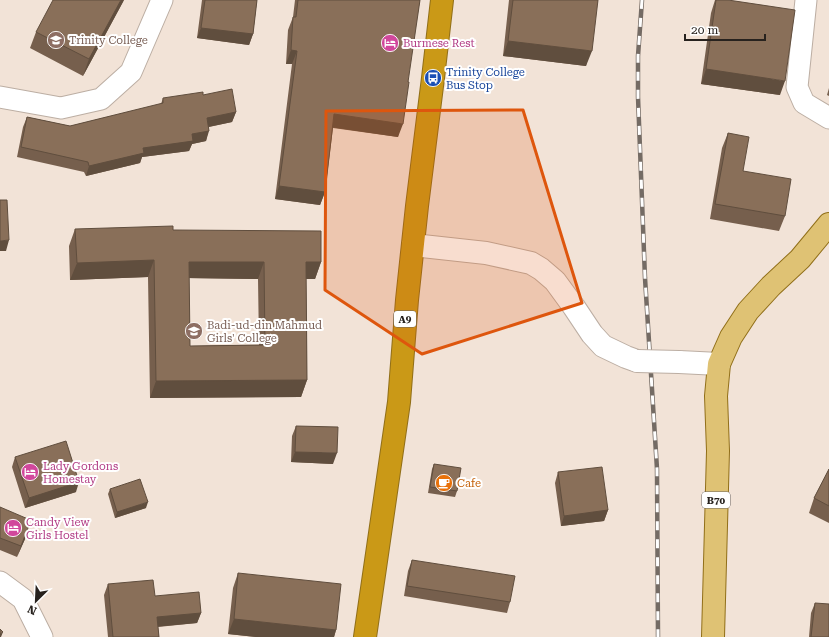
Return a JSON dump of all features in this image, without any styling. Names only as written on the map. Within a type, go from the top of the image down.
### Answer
[{"type":"highway","name":"A9","points":[[365,637],[399,402],[412,245],[442,0]]},
{"type":"main road","name":"B70","points":[[713,637],[718,451],[716,396],[719,364],[731,337],[748,311],[771,286],[800,259],[829,224]]},
{"type":"street","points":[[0,97],[61,108],[101,99],[131,72],[162,0]]},
{"type":"street","points":[[806,0],[797,88],[804,103],[829,118]]},
{"type":"street","points":[[412,245],[486,253],[530,263],[541,269],[555,281],[592,334],[603,346],[626,357],[637,361],[719,364]]},
{"type":"street","points":[[0,582],[23,599],[42,637]]},
{"type":"highlighted area","points":[[523,110],[582,303],[422,354],[325,290],[326,111]]},
{"type":"building","points":[[53,0],[121,0],[89,59],[36,32]]},
{"type":"building","points":[[205,0],[257,0],[253,34],[201,28]]},
{"type":"building","points":[[298,0],[420,0],[403,124],[334,114],[325,192],[279,186],[297,51],[291,50],[293,17],[296,17]]},
{"type":"building","points":[[513,0],[598,0],[592,51],[508,41]]},
{"type":"building","points":[[716,0],[728,0],[795,10],[785,81],[706,69]]},
{"type":"building","points":[[232,89],[236,112],[207,118],[209,131],[192,134],[193,141],[143,148],[144,153],[89,166],[88,162],[21,147],[27,117],[70,126],[163,103],[163,98],[203,92],[203,95]]},
{"type":"building","points":[[728,133],[749,137],[743,171],[791,179],[785,216],[715,204]]},
{"type":"building","points":[[0,200],[7,200],[9,240],[0,241]]},
{"type":"building","points":[[173,226],[173,230],[321,231],[321,262],[306,262],[307,380],[156,381],[154,260],[77,263],[75,229]],"holes":[[[189,262],[264,262],[265,345],[190,346]]]},
{"type":"building","points":[[296,426],[338,427],[337,453],[295,452]]},
{"type":"building","points":[[66,441],[79,482],[29,498],[15,457]]},
{"type":"building","name":"Cafe","points":[[434,464],[461,468],[457,491],[430,487]]},
{"type":"building","points":[[602,467],[608,510],[564,516],[558,472]]},
{"type":"building","points":[[829,469],[829,506],[814,498]]},
{"type":"building","points":[[140,479],[148,502],[117,512],[110,489]]},
{"type":"building","points":[[0,507],[28,519],[28,528],[21,546],[0,538]]},
{"type":"building","points":[[412,560],[515,576],[510,602],[407,586]]},
{"type":"building","points":[[238,573],[341,584],[336,630],[234,619]]},
{"type":"building","points":[[153,580],[155,596],[199,592],[201,613],[157,617],[159,637],[113,637],[108,584]]},
{"type":"building","points":[[815,603],[829,604],[829,637],[811,637]]},
{"type":"railway","points":[[642,0],[638,56],[638,97],[645,278],[657,469],[658,637]]},
{"type":"place","name":"Trinity College","points":[[56,40]]},
{"type":"place","name":"Burmese Rest","points":[[390,43]]},
{"type":"place","name":"Trinity College Bus Stop","points":[[433,78]]},
{"type":"place","name":"Badi-ud-din Mahmud Girls' College","points":[[194,331]]},
{"type":"place","name":"Lady Gordons Homestay","points":[[30,472]]},
{"type":"place","name":"Cafe","points":[[444,483]]},
{"type":"place","name":"Candy View Girls Hostel","points":[[13,528]]}]
